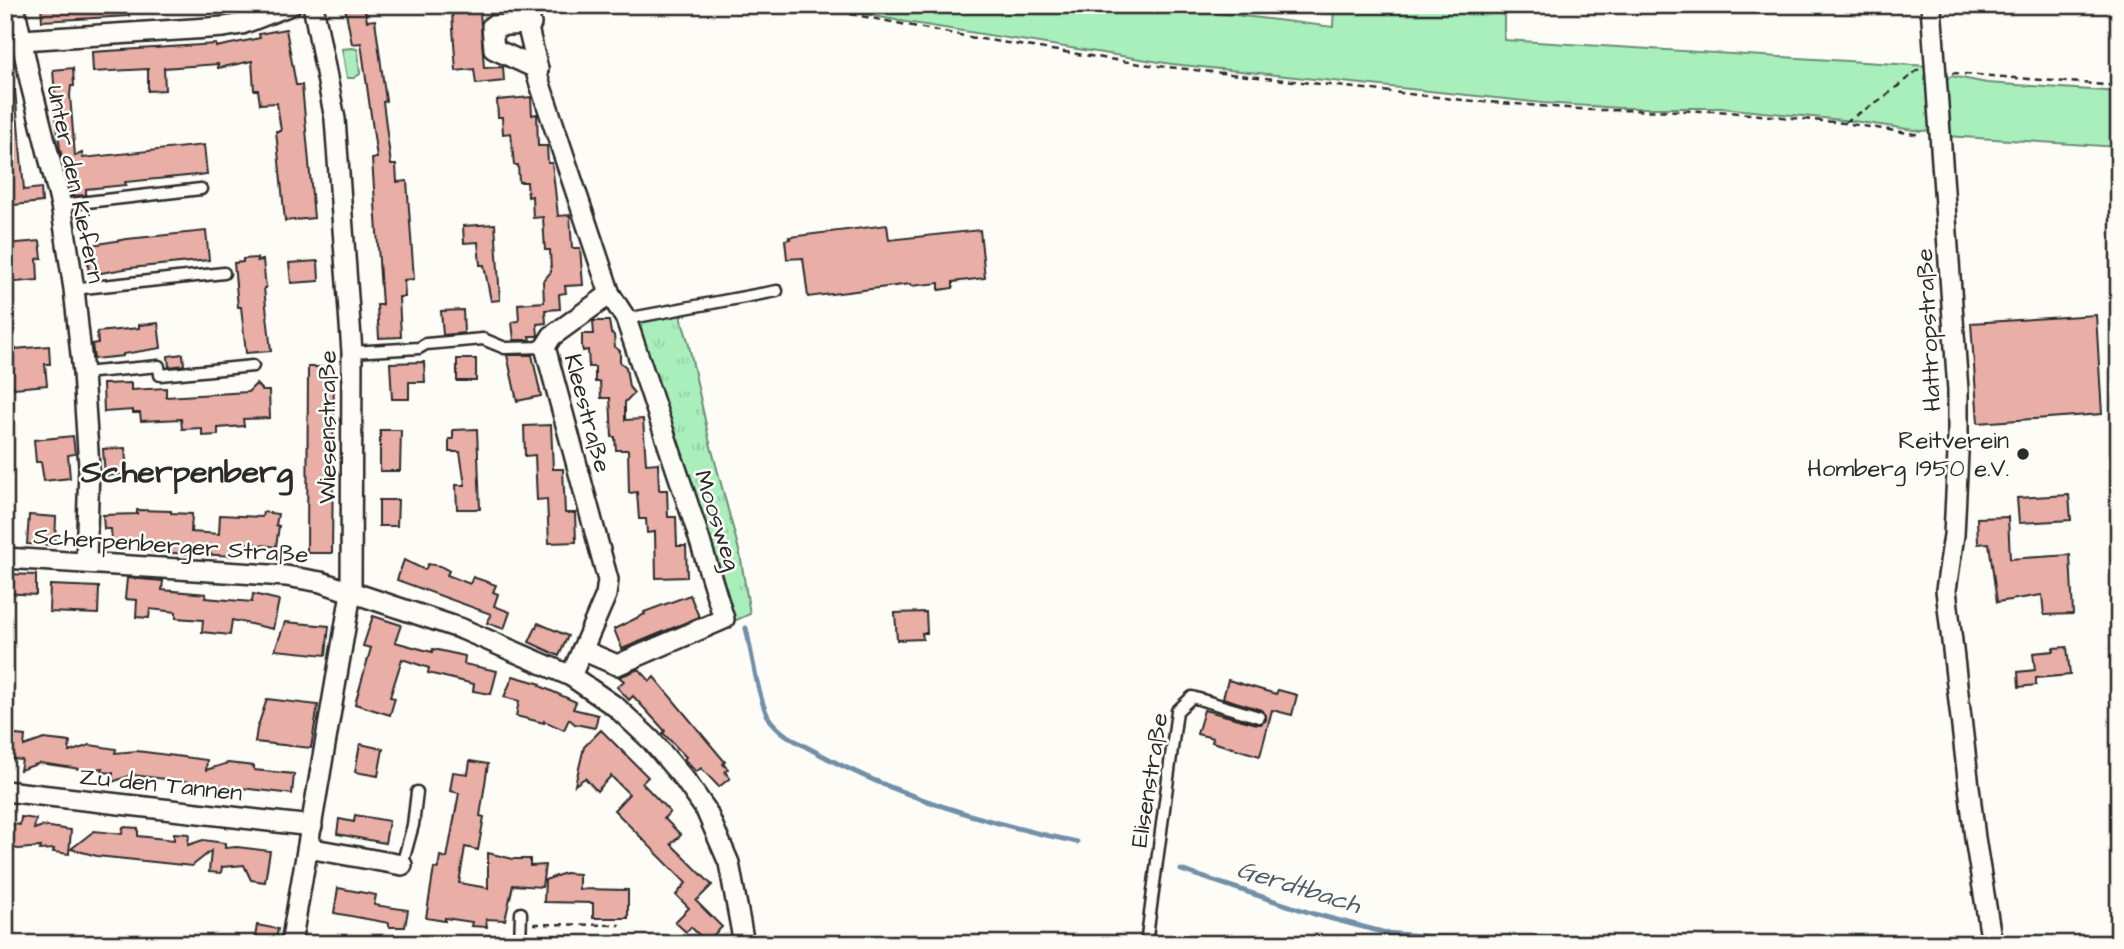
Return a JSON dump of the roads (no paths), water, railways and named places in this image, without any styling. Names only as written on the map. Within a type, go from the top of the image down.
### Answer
[{"type":"street","name":"Unter den Kiefern","points":[[15,5],[61,205],[74,289],[89,467],[86,562]]},
{"type":"street","points":[[22,40],[224,27],[242,24],[291,5]]},
{"type":"street","name":"Wiesenstraße","points":[[291,944],[351,593],[352,352],[335,119],[313,5]]},
{"type":"street","name":"Hattropstraße","points":[[1931,5],[1958,390],[1954,535],[1946,590],[1975,838],[1992,944]]},
{"type":"street","points":[[538,69],[494,49],[492,26],[526,15],[538,69],[537,75],[610,293]]},
{"type":"street","name":"Moosweg","points":[[582,650],[617,665],[724,619],[626,319],[610,293]]},
{"type":"street","name":"Kleestraße","points":[[571,676],[607,595],[608,580],[545,347],[552,336],[610,293]]},
{"type":"street","name":"Scherpenberger Straße","points":[[5,558],[286,576],[321,582],[462,629],[571,676],[616,706],[651,740],[706,810],[729,863],[744,944]]},
{"type":"street","name":"Zu den Tannen","points":[[5,791],[312,826]]},
{"type":"street","points":[[309,848],[402,865]]},
{"type":"lane","points":[[61,205],[201,189]]},
{"type":"lane","points":[[74,289],[224,273]]},
{"type":"lane","points":[[626,319],[777,291]]},
{"type":"lane","points":[[352,352],[419,348],[426,344],[483,339],[505,348],[545,347]]},
{"type":"lane","points":[[83,373],[159,366],[160,374],[253,366]]},
{"type":"lane","name":"Elisenstraße","points":[[1146,944],[1177,711],[1192,697],[1259,717]]},
{"type":"lane","points":[[402,865],[413,825],[417,792]]},
{"type":"lane","points":[[520,944],[521,919]]},
{"type":"waterway","name":"Gerdtbach","points":[[746,628],[759,691],[767,714],[775,726],[791,738],[876,782],[909,795],[975,817],[1077,842]]},
{"type":"waterway","name":"Gerdtbach","points":[[1181,870],[1314,914],[1386,933],[1447,938],[1593,939],[1615,944]]},
{"type":"place","name":"Reitverein Homberg 1950 e.V.","points":[[2023,454]]},
{"type":"district","name":"Scherpenberg","points":[[187,471]]}]
